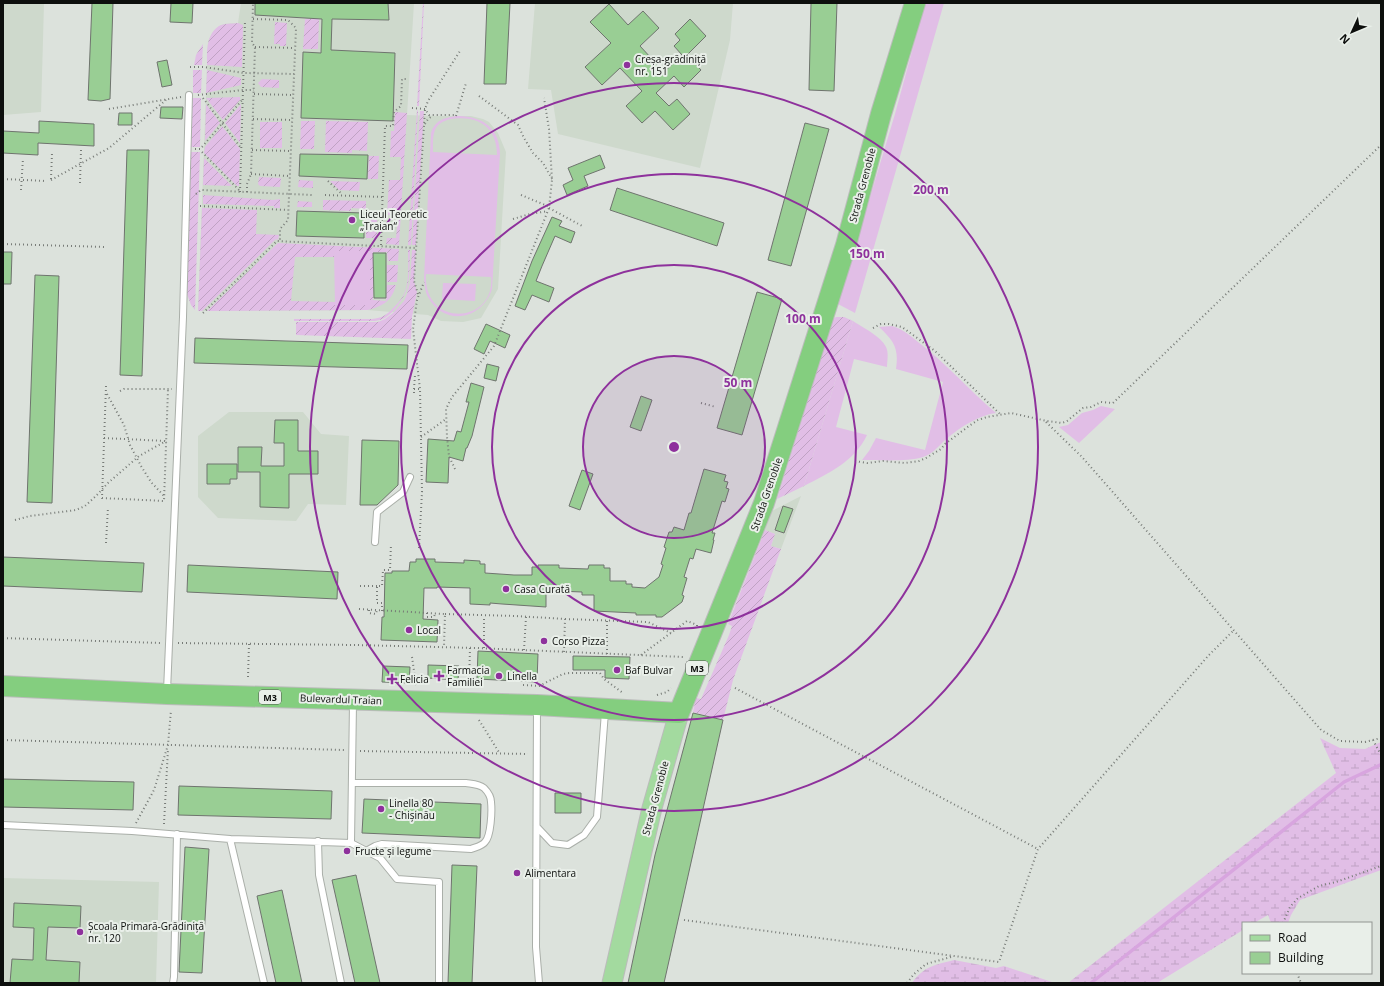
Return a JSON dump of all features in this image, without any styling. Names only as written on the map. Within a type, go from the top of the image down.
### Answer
[{"type":"highway","name":"Strada Grenoble","points":[[679,713],[764,503],[846,245],[881,114],[915,3]]},
{"type":"highway","name":"Bulevardul Traian","points":[[3,686],[169,702],[353,700],[537,705],[679,713]]},
{"type":"main road","name":"Strada Grenoble","points":[[612,983],[652,808],[679,713]]},
{"type":"lane","points":[[169,702],[169,643],[180,389],[189,95]]},
{"type":"lane","points":[[374,542],[376,512],[403,492],[410,477]]},
{"type":"lane","points":[[351,843],[353,700]]},
{"type":"lane","points":[[537,705],[536,947],[539,983]]},
{"type":"lane","points":[[537,827],[552,843],[568,845],[584,835],[597,817],[606,708]]},
{"type":"lane","points":[[352,783],[477,784],[484,788],[489,795],[491,802],[489,836],[485,843],[479,847],[471,849],[382,844],[366,851]]},
{"type":"lane","points":[[3,825],[132,831],[230,838],[351,843],[380,858],[397,879],[439,882],[439,983]]},
{"type":"lane","points":[[173,983],[177,834]]},
{"type":"lane","points":[[230,838],[264,983]]},
{"type":"lane","points":[[318,841],[319,875],[341,983]]},
{"type":"path","points":[[247,192],[247,184],[251,174],[254,92],[255,47],[252,43],[253,3]]},
{"type":"path","points":[[253,19],[288,20],[296,28],[289,210],[288,220],[280,229],[280,241]]},
{"type":"path","points":[[240,192],[245,21]]},
{"type":"path","points":[[255,47],[295,48]]},
{"type":"path","points":[[419,295],[414,281],[425,109],[428,101],[460,51]]},
{"type":"path","points":[[190,67],[204,67],[244,73],[294,74]]},
{"type":"path","points":[[381,245],[385,126],[393,126],[394,112],[401,106],[402,79],[406,79]]},
{"type":"path","points":[[425,109],[429,115],[456,116],[466,83]]},
{"type":"path","points":[[110,109],[189,95],[204,96],[243,90],[293,95]]},
{"type":"path","points":[[480,96],[518,126],[533,153],[544,163],[552,180]]},
{"type":"path","points":[[204,98],[242,148]]},
{"type":"path","points":[[455,469],[449,456],[446,409],[452,397],[494,346],[548,212],[552,180],[549,129],[544,98]]},
{"type":"path","points":[[202,147],[243,99]]},
{"type":"path","points":[[52,153],[51,180],[109,148],[167,100]]},
{"type":"path","points":[[412,108],[425,109]]},
{"type":"path","points":[[424,127],[428,119],[436,115]]},
{"type":"path","points":[[253,119],[292,120]]},
{"type":"path","points":[[855,461],[867,463],[883,461],[905,463],[919,461],[941,449],[950,440],[978,420],[987,417],[1011,413],[1045,421],[1062,423],[1067,421],[1083,408],[1091,407],[1101,402],[1113,403],[1173,347],[1381,145]]},
{"type":"path","points":[[80,183],[81,150]]},
{"type":"path","points":[[252,150],[291,151]]},
{"type":"path","points":[[202,152],[240,192]]},
{"type":"path","points":[[21,190],[23,158]]},
{"type":"path","points":[[251,174],[290,176]]},
{"type":"path","points":[[3,179],[46,181]]},
{"type":"path","points":[[328,181],[343,195]]},
{"type":"path","points":[[201,190],[313,195]]},
{"type":"path","points":[[325,195],[383,197]]},
{"type":"path","points":[[521,195],[549,207],[584,227]]},
{"type":"path","points":[[200,206],[289,210]]},
{"type":"path","points":[[513,219],[530,214],[548,212]]},
{"type":"path","points":[[203,313],[277,241],[417,248]]},
{"type":"path","points":[[3,244],[106,247]]},
{"type":"path","points":[[419,548],[422,492],[420,389],[413,329],[415,309],[424,282]]},
{"type":"path","points":[[874,328],[881,324],[902,327],[935,351],[1001,415]]},
{"type":"path","points":[[414,392],[415,375]]},
{"type":"path","points":[[106,386],[102,498],[164,501],[168,389]]},
{"type":"path","points":[[120,391],[124,389],[180,389]]},
{"type":"path","points":[[414,389],[420,389]]},
{"type":"path","points":[[106,393],[124,425],[128,439],[137,458],[151,482],[164,496]]},
{"type":"path","points":[[701,403],[716,407]]},
{"type":"path","points":[[421,437],[447,419]]},
{"type":"path","points":[[1045,421],[1082,457],[1320,730],[1340,741],[1365,742],[1381,738]]},
{"type":"path","points":[[104,438],[166,441]]},
{"type":"path","points":[[15,520],[30,516],[76,510],[90,502],[102,489],[137,458],[166,441]]},
{"type":"path","points":[[106,543],[108,507]]},
{"type":"path","points":[[360,586],[382,586],[383,570],[390,570],[391,544]]},
{"type":"path","points":[[377,586],[377,603],[382,603],[382,611]]},
{"type":"path","points":[[359,609],[435,614],[648,622],[671,633]]},
{"type":"path","points":[[444,647],[445,614]]},
{"type":"path","points":[[484,616],[484,648]]},
{"type":"path","points":[[524,650],[526,617]]},
{"type":"path","points":[[564,652],[565,619]]},
{"type":"path","points":[[607,620],[607,654]]},
{"type":"path","points":[[640,656],[687,621],[697,625]]},
{"type":"path","points":[[684,920],[999,962],[1038,849],[1209,655],[1233,631]]},
{"type":"path","points":[[3,638],[169,643],[484,648],[684,657],[682,663]]},
{"type":"path","points":[[248,677],[250,644]]},
{"type":"path","points":[[469,685],[470,648]]},
{"type":"path","points":[[412,657],[416,686]]},
{"type":"path","points":[[523,685],[539,686],[563,674],[569,673],[600,673],[604,679],[622,693],[629,694]]},
{"type":"path","points":[[652,696],[667,692],[671,688]]},
{"type":"path","points":[[735,688],[1038,849]]},
{"type":"path","points":[[164,834],[169,702]]},
{"type":"path","points":[[478,720],[500,754]]},
{"type":"path","points":[[3,740],[537,754]]},
{"type":"path","points":[[1373,740],[1381,755]]},
{"type":"path","points":[[132,831],[154,790],[168,745]]},
{"type":"path","points":[[1283,922],[1290,908],[1298,898],[1319,886],[1336,882],[1381,866]]},
{"type":"path","points":[[907,983],[914,974],[926,964],[953,956]]},
{"type":"shaded area","points":[[3,3],[44,3],[41,112],[3,115]]},
{"type":"shaded area","name":"Liceul Teoretic „Traian“","points":[[241,3],[414,3],[407,115],[471,116],[483,119],[489,122],[498,133],[506,152],[498,289],[481,318],[463,322],[441,321],[428,315],[367,310],[198,311],[208,41],[218,27],[224,24],[238,23]]},
{"type":"shaded area","name":"Creșa-grădiniță nr. 151","points":[[535,3],[733,3],[730,40],[700,168],[558,134],[551,90],[528,89]]},
{"type":"shaded area","points":[[229,412],[303,412],[321,434],[349,436],[346,505],[308,504],[296,521],[218,518],[198,497],[198,436]]},
{"type":"shaded area","points":[[801,496],[781,549],[771,546],[775,534],[765,530],[772,511]]},
{"type":"shaded area","name":"Școala Primară-Grădiniță nr. 120","points":[[3,878],[159,882],[156,983],[3,983]]},
{"type":"green space","points":[[423,3],[419,106],[417,106]]},
{"type":"green space","points":[[925,3],[944,3],[855,313],[838,304],[895,114]]},
{"type":"green space","points":[[305,19],[319,19],[318,49],[303,49]]},
{"type":"green space","points":[[275,22],[287,23],[286,46],[274,44]]},
{"type":"green space","points":[[238,23],[243,25],[242,67],[207,65],[209,38],[215,29],[221,25]]},
{"type":"green space","points":[[203,44],[202,65],[194,65],[196,55]]},
{"type":"green space","points":[[193,70],[202,70],[201,93],[193,93]]},
{"type":"green space","points":[[207,70],[241,78],[241,85],[206,93]]},
{"type":"green space","points":[[262,79],[279,80],[279,88],[261,87],[258,83]]},
{"type":"green space","points":[[240,97],[240,100],[223,120],[206,98]]},
{"type":"green space","points":[[192,98],[201,98],[200,147],[191,147]]},
{"type":"green space","points":[[206,104],[220,123],[205,141]]},
{"type":"green space","points":[[241,104],[240,143],[225,123]]},
{"type":"green space","points":[[417,110],[411,245],[408,245]]},
{"type":"green space","points":[[420,111],[424,111],[416,245],[412,245]]},
{"type":"green space","points":[[395,112],[407,113],[399,245],[386,244],[387,238],[396,238],[398,215],[387,215],[389,180],[400,180],[401,157],[390,157],[391,131],[394,131]]},
{"type":"green space","points":[[456,116],[473,118],[487,124],[496,136],[500,153],[492,289],[487,299],[480,308],[472,313],[462,316],[453,316],[443,313],[435,307],[427,295],[424,279],[431,133],[435,125],[440,120]],"holes":[[[451,119],[470,119],[484,125],[490,130],[494,137],[497,155],[433,152],[433,140],[437,127],[440,123]],[[426,274],[491,277],[490,293],[483,304],[472,311],[459,314],[447,312],[436,304],[428,292]]]},
{"type":"green space","points":[[301,121],[315,121],[314,149],[300,149]]},
{"type":"green space","points":[[326,121],[368,122],[367,151],[352,150],[352,153],[325,152]]},
{"type":"green space","points":[[260,122],[282,122],[282,148],[260,148]]},
{"type":"green space","points":[[222,126],[240,149],[239,186],[237,186],[204,153],[205,147]]},
{"type":"green space","points":[[191,152],[200,152],[195,310],[191,305],[187,294]]},
{"type":"green space","points":[[369,156],[379,156],[378,179],[368,179]]},
{"type":"green space","points":[[204,158],[232,186],[203,185]]},
{"type":"green space","points":[[259,177],[281,178],[280,187],[260,186],[258,184]]},
{"type":"green space","points":[[299,180],[313,181],[313,188],[298,187]]},
{"type":"green space","points":[[330,181],[360,182],[359,191],[339,190]]},
{"type":"green space","points":[[203,195],[273,200],[280,199],[280,208],[274,208],[274,206],[203,204]]},
{"type":"green space","points":[[323,200],[366,201],[366,209],[351,208],[351,211],[323,210]]},
{"type":"green space","points":[[298,201],[312,202],[312,207],[297,207]]},
{"type":"green space","points":[[202,208],[257,210],[256,234],[279,235],[278,240],[276,239],[202,311],[198,311]]},
{"type":"green space","points":[[366,214],[377,215],[377,238],[366,238]]},
{"type":"green space","points":[[278,243],[399,249],[398,261],[388,261],[387,252],[373,252],[373,300],[386,301],[387,285],[396,285],[392,295],[386,302],[372,309],[207,311]],"holes":[[[334,251],[370,251],[370,305],[335,305],[335,302],[291,301],[295,257],[334,257]]]},
{"type":"green space","points":[[408,250],[410,250],[410,267],[407,289],[400,303],[386,317],[375,321],[294,321],[294,319],[372,319],[386,314],[400,300],[405,291],[408,273]]},
{"type":"green space","points":[[412,250],[416,250],[414,281],[417,292],[412,317],[411,339],[296,335],[296,322],[378,322],[385,319],[404,301],[407,294],[410,282]]},
{"type":"green space","points":[[334,251],[370,251],[370,305],[335,305]]},
{"type":"green space","points":[[387,265],[398,265],[397,282],[387,282]]},
{"type":"green space","points":[[443,283],[476,284],[475,301],[442,299]]},
{"type":"green space","points":[[836,317],[844,317],[853,321],[804,486],[777,499],[833,319]]},
{"type":"green space","points":[[853,321],[871,332],[884,343],[888,357],[887,367],[854,359],[836,427],[867,435],[862,444],[848,460],[804,486]]},
{"type":"green space","points":[[892,326],[906,332],[928,350],[996,413],[989,414],[975,420],[961,428],[948,437],[932,453],[926,456],[917,459],[902,460],[862,460],[876,438],[925,450],[943,382],[896,369],[897,356],[894,345],[879,327]]},
{"type":"green space","points":[[1101,406],[1115,409],[1079,443],[1059,427],[1068,425],[1082,413]]},
{"type":"green space","points":[[765,530],[775,534],[771,546],[781,549],[733,680],[723,720],[693,712],[696,698],[701,699],[729,635],[732,626],[728,624]]},
{"type":"green space","points":[[1320,738],[1340,748],[1365,749],[1381,742],[1381,870],[1300,900],[1288,922],[1271,922],[1268,915],[1256,922],[1242,922],[1242,931],[1157,983],[1068,983],[1336,773]]},
{"type":"green space","points":[[954,960],[996,968],[1004,966],[1055,983],[912,983],[916,977],[930,967]]},
{"type":"building","points":[[92,3],[113,3],[110,99],[101,101],[88,100]]},
{"type":"building","points":[[171,3],[193,3],[192,23],[170,22]]},
{"type":"building","points":[[255,3],[388,3],[389,20],[332,19],[331,50],[395,53],[393,121],[301,118],[303,52],[321,53],[322,19],[255,15]]},
{"type":"building","points":[[487,3],[510,3],[506,84],[484,84]]},
{"type":"building","points":[[811,3],[837,3],[834,91],[809,90]]},
{"type":"building","points":[[609,4],[628,25],[643,11],[659,28],[640,46],[664,72],[682,55],[674,46],[680,40],[675,34],[690,19],[706,36],[687,55],[701,70],[684,87],[674,76],[656,93],[669,106],[677,99],[690,114],[673,130],[655,111],[642,123],[626,106],[642,91],[620,68],[602,85],[585,67],[611,43],[590,22]]},
{"type":"building","points":[[167,60],[172,85],[162,87],[157,62]]},
{"type":"building","points":[[161,107],[183,107],[182,119],[160,118]]},
{"type":"building","points":[[119,113],[132,113],[132,125],[118,125]]},
{"type":"building","points":[[39,121],[94,124],[94,146],[38,143],[38,155],[3,153],[3,131],[39,133]]},
{"type":"building","points":[[805,123],[829,129],[791,266],[768,260]]},
{"type":"building","points":[[127,150],[149,150],[142,376],[120,375]]},
{"type":"building","points":[[300,154],[368,155],[367,179],[299,176]]},
{"type":"building","points":[[600,155],[605,168],[584,176],[588,186],[567,195],[563,185],[573,180],[568,168]]},
{"type":"building","points":[[617,188],[724,223],[717,246],[610,210]]},
{"type":"building","points":[[297,211],[364,213],[364,238],[296,236]]},
{"type":"building","points":[[552,217],[562,221],[559,226],[575,232],[571,243],[555,236],[536,281],[554,288],[549,302],[532,295],[525,310],[515,306],[532,261]]},
{"type":"building","points":[[3,252],[12,252],[11,284],[3,284]]},
{"type":"building","points":[[373,253],[386,253],[386,298],[374,298]]},
{"type":"building","points":[[35,275],[59,276],[52,503],[27,502]]},
{"type":"building","points":[[757,292],[782,299],[742,435],[717,428]]},
{"type":"building","points":[[486,324],[510,335],[505,348],[490,341],[484,354],[474,349]]},
{"type":"building","points":[[195,338],[408,345],[407,369],[194,363]]},
{"type":"building","points":[[487,364],[499,367],[496,381],[484,378]]},
{"type":"building","points":[[471,383],[484,387],[472,436],[466,448],[463,461],[449,457],[448,483],[426,482],[428,439],[454,441],[457,431],[461,432],[469,402],[466,402]]},
{"type":"building","points":[[641,396],[652,400],[641,431],[630,427]]},
{"type":"building","points":[[275,420],[298,420],[298,451],[318,451],[318,474],[289,474],[289,508],[260,507],[260,472],[238,472],[238,447],[262,447],[261,466],[284,466],[284,443],[274,443]]},
{"type":"building","points":[[362,440],[399,441],[398,485],[377,505],[360,505]]},
{"type":"building","points":[[207,464],[237,464],[237,479],[230,479],[230,484],[207,484]]},
{"type":"building","points":[[704,469],[726,475],[724,481],[728,482],[726,488],[729,489],[725,502],[722,501],[712,533],[715,533],[711,553],[696,549],[693,559],[690,558],[684,577],[687,578],[682,595],[684,596],[682,602],[662,617],[656,617],[656,615],[636,615],[636,613],[594,611],[594,595],[582,595],[582,592],[558,591],[558,593],[546,593],[546,607],[490,603],[490,605],[470,604],[470,588],[424,588],[423,619],[438,620],[437,642],[381,640],[382,617],[384,617],[385,573],[392,573],[392,571],[409,571],[410,562],[416,562],[416,559],[435,559],[435,562],[464,563],[464,560],[480,561],[480,564],[485,564],[485,573],[514,575],[532,575],[532,567],[538,567],[538,565],[559,565],[559,568],[588,569],[589,565],[604,565],[604,568],[610,568],[610,581],[626,581],[626,584],[632,584],[632,587],[645,588],[659,577],[666,548],[664,547],[669,532],[672,532],[674,527],[684,530],[689,513],[691,513]]},
{"type":"building","points":[[582,470],[593,474],[580,510],[569,506]]},
{"type":"building","points":[[783,506],[793,509],[784,533],[775,530]]},
{"type":"building","points":[[3,557],[144,563],[142,592],[3,586]]},
{"type":"building","points":[[188,565],[338,572],[337,599],[187,592]]},
{"type":"building","points":[[478,651],[538,654],[537,682],[477,679]]},
{"type":"building","points":[[573,656],[630,657],[629,679],[605,678],[605,670],[573,670]]},
{"type":"building","points":[[428,665],[459,666],[458,680],[428,678]]},
{"type":"building","points":[[383,666],[410,667],[409,683],[382,682]]},
{"type":"building","points":[[693,713],[723,720],[664,983],[628,983],[655,855]]},
{"type":"building","points":[[3,779],[134,782],[133,810],[3,807]]},
{"type":"building","points":[[179,786],[332,791],[331,819],[178,815]]},
{"type":"building","points":[[555,793],[581,793],[581,813],[555,813]]},
{"type":"building","points":[[364,799],[481,804],[480,838],[362,833]]},
{"type":"building","points":[[185,847],[209,849],[202,973],[179,972]]},
{"type":"building","points":[[452,865],[477,866],[472,983],[448,983]]},
{"type":"building","points":[[356,875],[380,983],[355,983],[332,880]]},
{"type":"building","points":[[282,890],[302,983],[276,983],[257,896]]},
{"type":"building","points":[[14,903],[81,906],[80,928],[48,927],[46,960],[80,962],[79,983],[10,983],[12,959],[33,960],[34,928],[13,927]]},
{"type":"waterway","points":[[1091,983],[1344,782],[1380,765]]},
{"type":"place","name":"Creșa-grădiniță nr. 151","points":[[627,65]]},
{"type":"place","name":"Liceul Teoretic „Traian“","points":[[352,220]]},
{"type":"place","name":"Casa Curată","points":[[506,589]]},
{"type":"place","name":"Local","points":[[409,630]]},
{"type":"place","name":"Corso Pizza","points":[[544,641]]},
{"type":"place","name":"Baf Bulvar","points":[[617,670]]},
{"type":"place","name":"Farmacia Familiei","points":[[439,676]]},
{"type":"place","name":"Linella","points":[[499,676]]},
{"type":"place","name":"Felicia","points":[[392,679]]},
{"type":"place","name":"Linella 80 - Chișinău","points":[[381,809]]},
{"type":"place","name":"Fructe și legume","points":[[347,851]]},
{"type":"place","name":"Alimentara","points":[[517,873]]},
{"type":"place","name":"Școala Primară-Grădiniță nr. 120","points":[[80,932]]}]
